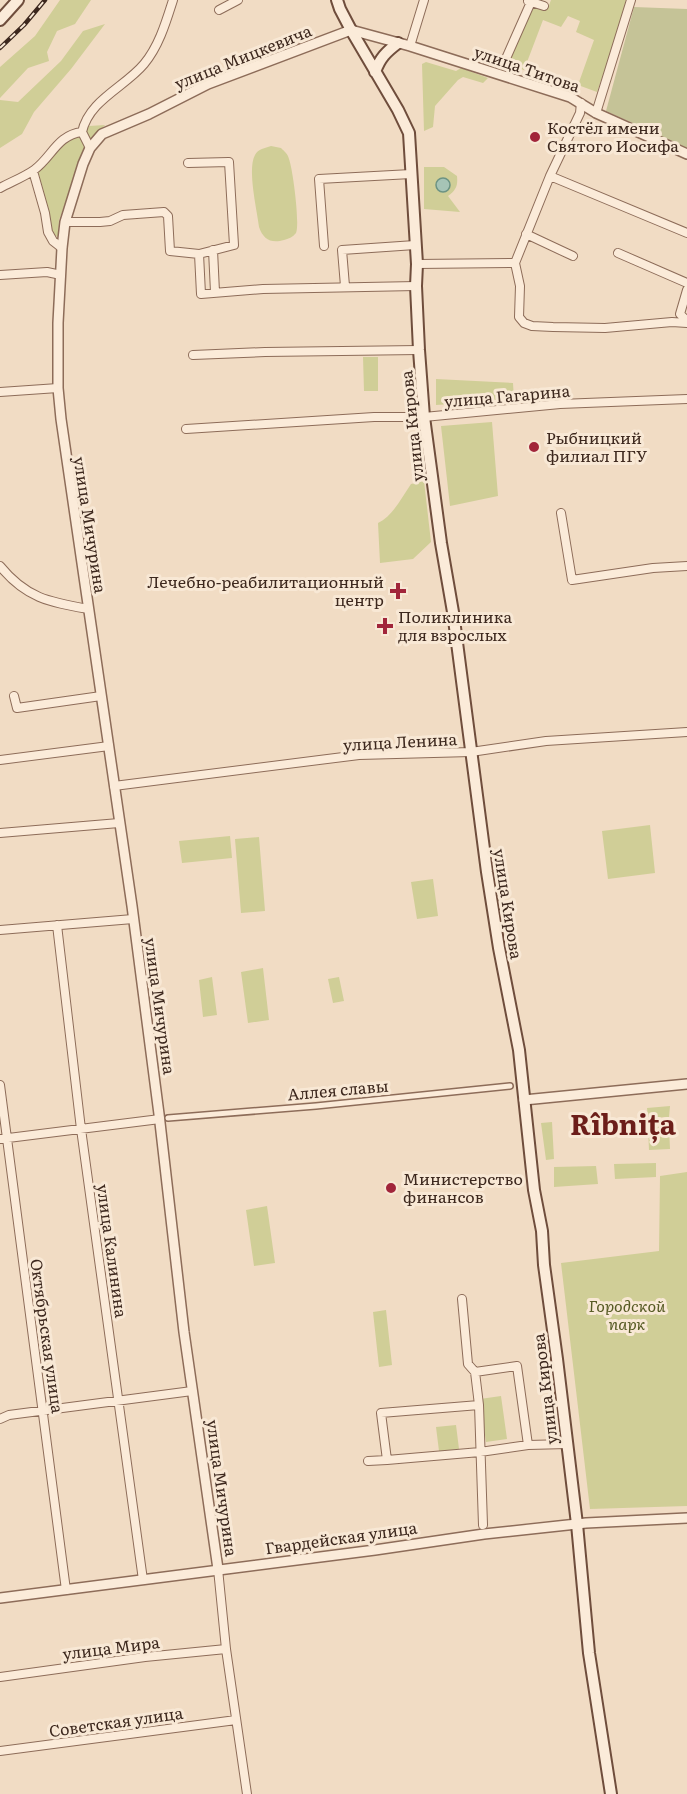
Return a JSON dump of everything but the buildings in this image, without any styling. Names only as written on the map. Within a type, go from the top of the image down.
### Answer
[{"type":"main road","points":[[0,20],[18,0]]},
{"type":"main road","points":[[337,0],[351,30]]},
{"type":"main road","name":"улица Кирова","points":[[351,30],[398,110],[409,134],[424,417],[489,882],[519,1050],[577,1524],[590,1653],[611,1794]]},
{"type":"main road","points":[[375,72],[381,57],[398,43]]},
{"type":"street","points":[[90,148],[82,132],[84,122],[90,112],[145,63],[165,26],[173,0]]},
{"type":"street","points":[[219,10],[238,0]]},
{"type":"street","points":[[410,46],[424,0]]},
{"type":"street","points":[[596,113],[631,0]]},
{"type":"street","points":[[504,63],[529,1],[544,6]]},
{"type":"street","name":"улица Титова","points":[[351,30],[410,46],[570,97],[596,113],[687,154]]},
{"type":"street","name":"улица Мицкевича","points":[[65,222],[83,164],[90,148],[102,134],[149,114],[208,84],[351,30]]},
{"type":"street","points":[[582,103],[580,113],[550,176],[515,263],[520,286],[519,317],[532,326],[553,327],[604,328],[687,322]]},
{"type":"street","points":[[0,188],[33,171],[64,138],[75,132],[82,132]]},
{"type":"street","points":[[65,222],[110,221],[123,215],[164,212],[168,216],[170,251],[199,254],[234,245],[229,162],[188,163]]},
{"type":"street","points":[[33,171],[48,232],[53,241],[62,248]]},
{"type":"street","points":[[324,246],[319,179],[411,174]]},
{"type":"street","points":[[550,176],[687,233]]},
{"type":"street","name":"улица Мичурина","points":[[65,222],[62,248],[58,388],[64,451],[164,1118],[184,1332],[247,1794]]},
{"type":"street","points":[[526,234],[573,256]]},
{"type":"street","points":[[345,286],[342,250],[415,245]]},
{"type":"street","points":[[213,250],[215,292]]},
{"type":"street","points":[[199,254],[201,294],[345,286],[416,286]]},
{"type":"street","points":[[618,254],[687,284]]},
{"type":"street","points":[[417,264],[515,263]]},
{"type":"street","points":[[0,275],[47,272],[61,275]]},
{"type":"street","points":[[672,322],[680,314],[687,290]]},
{"type":"street","points":[[680,314],[687,322]]},
{"type":"street","points":[[193,355],[419,350]]},
{"type":"street","points":[[0,393],[58,388]]},
{"type":"street","name":"улица Гагарина","points":[[186,429],[376,417],[424,417],[560,404],[687,399]]},
{"type":"street","points":[[561,513],[572,580],[654,568],[687,566]]},
{"type":"street","points":[[0,566],[16,584],[45,601],[88,609]]},
{"type":"street","points":[[14,696],[17,708],[102,696]]},
{"type":"street","name":"улица Ленина","points":[[114,786],[359,755],[471,752],[546,741],[687,732]]},
{"type":"street","points":[[0,760],[109,746]]},
{"type":"street","points":[[0,833],[119,823]]},
{"type":"street","points":[[0,930],[133,919]]},
{"type":"street","name":"улица Калинина","points":[[57,926],[81,1129],[143,1580]]},
{"type":"street","points":[[524,1100],[687,1084]]},
{"type":"street","name":"Октябрьская улица","points":[[0,1085],[3,1138],[43,1411],[66,1590]]},
{"type":"street","name":"Аллея славы","points":[[164,1118],[316,1106],[510,1086]]},
{"type":"street","points":[[3,1138],[164,1118]]},
{"type":"street","points":[[462,1299],[468,1364],[475,1372],[479,1405],[483,1525]]},
{"type":"street","points":[[475,1372],[517,1366],[528,1445]]},
{"type":"street","points":[[0,1419],[9,1415],[192,1391]]},
{"type":"street","points":[[387,1460],[381,1413],[479,1405]]},
{"type":"street","points":[[368,1461],[480,1452],[528,1445],[567,1444]]},
{"type":"street","name":"Гвардейская улица","points":[[0,1598],[484,1534],[577,1524],[687,1518]]},
{"type":"street","name":"улица Мира","points":[[0,1677],[226,1649]]},
{"type":"street","name":"Советская улица","points":[[0,1751],[236,1720]]},
{"type":"green space","points":[[60,0],[91,0],[75,24],[57,31],[47,52],[49,61],[28,68],[0,98],[0,67],[35,36]]},
{"type":"green space","points":[[551,0],[626,0],[617,35],[597,92],[578,85],[594,40],[576,32],[580,21],[568,16],[561,27],[543,20],[524,70],[504,63],[531,2],[548,8]]},
{"type":"green space","points":[[105,24],[34,112],[22,134],[0,148],[0,100],[18,102],[61,61],[83,31]]},
{"type":"green space","points":[[426,62],[456,71],[461,68],[488,78],[483,83],[463,77],[458,80],[435,106],[433,127],[424,131],[422,64]]},
{"type":"green space","points":[[105,125],[91,140],[87,136],[86,130],[89,126]]},
{"type":"green space","points":[[80,136],[86,146],[59,220],[58,237],[49,230],[38,169],[65,138]]},
{"type":"green space","points":[[271,146],[281,148],[288,157],[297,209],[296,233],[290,238],[279,241],[268,240],[259,227],[252,179],[256,153]]},
{"type":"green space","points":[[424,167],[444,167],[457,176],[456,187],[448,196],[460,212],[424,209]]},
{"type":"green space","points":[[363,357],[378,357],[378,391],[364,391]]},
{"type":"green space","points":[[436,379],[513,383],[514,400],[436,405]]},
{"type":"green space","points":[[492,422],[498,496],[450,506],[441,426]]},
{"type":"green space","points":[[424,481],[431,542],[413,559],[380,563],[378,523],[393,511],[411,484]]},
{"type":"green space","points":[[650,825],[655,873],[608,879],[602,831]]},
{"type":"green space","points":[[230,836],[232,858],[182,863],[179,841]]},
{"type":"green space","points":[[259,837],[265,911],[241,913],[235,839]]},
{"type":"green space","points":[[433,879],[438,916],[417,919],[411,882]]},
{"type":"green space","points":[[263,968],[269,1020],[248,1023],[241,972]]},
{"type":"green space","points":[[212,977],[217,1015],[203,1017],[199,980]]},
{"type":"green space","points":[[339,977],[344,1001],[333,1003],[328,979]]},
{"type":"green space","points":[[670,1106],[669,1117],[648,1118],[647,1108]]},
{"type":"green space","points":[[552,1122],[554,1159],[546,1160],[541,1123]]},
{"type":"green space","points":[[648,1127],[669,1127],[670,1149],[649,1150]]},
{"type":"green space","points":[[656,1163],[656,1177],[615,1179],[614,1164]]},
{"type":"green space","points":[[596,1166],[598,1184],[554,1187],[554,1167]]},
{"type":"green space","name":"Городской парк","points":[[687,1172],[687,1506],[590,1509],[561,1263],[659,1251],[660,1176]]},
{"type":"green space","points":[[267,1206],[275,1263],[254,1266],[246,1210]]},
{"type":"green space","points":[[386,1310],[392,1365],[379,1367],[373,1312]]},
{"type":"green space","points":[[501,1396],[507,1439],[486,1442],[480,1399]]},
{"type":"green space","points":[[456,1425],[459,1449],[439,1451],[436,1427]]},
{"type":"shaded area","points":[[634,7],[687,9],[687,148],[606,111]]},
{"type":"shaded area","points":[[443,178],[448,180],[450,185],[448,190],[443,192],[438,190],[436,185],[438,180]]},
{"type":"railway","points":[[0,48],[45,0]]},
{"type":"place","name":"Костёл имени Святого Иосифа","points":[[535,137]]},
{"type":"place","name":"Рыбницкий филиал ПГУ","points":[[534,447]]},
{"type":"place","name":"Лечебно-реабилитационный центр","points":[[398,591]]},
{"type":"place","name":"Поликлиника для взрослых","points":[[385,626]]},
{"type":"place","name":"Министерство финансов","points":[[391,1188]]},
{"type":"district","name":"Rîbnița","points":[[623,1125]]}]
